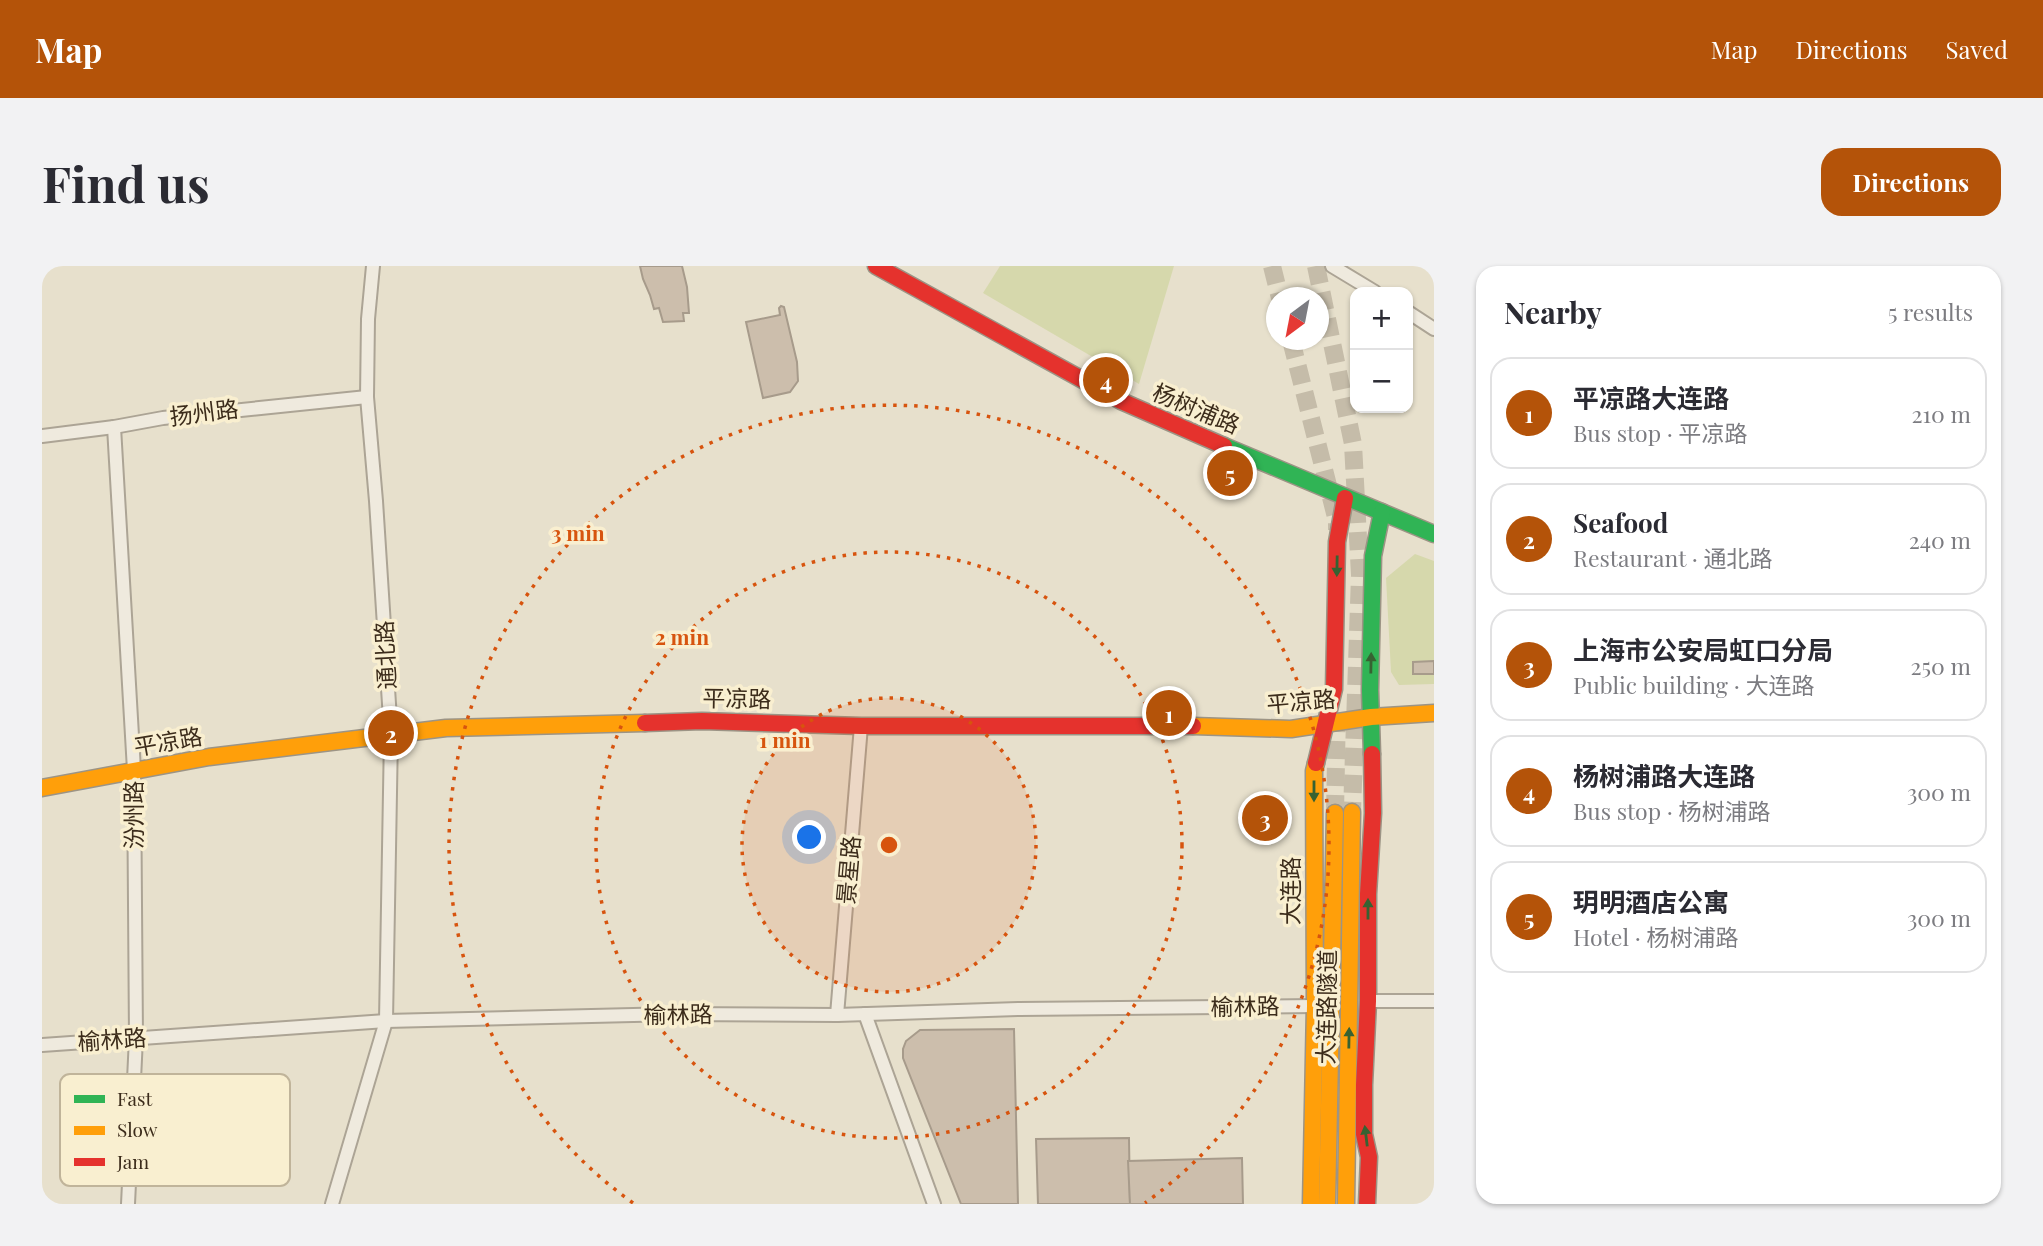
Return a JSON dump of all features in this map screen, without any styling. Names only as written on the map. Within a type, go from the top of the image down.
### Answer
[{"type":"main road","name":"杨树浦路","points":[[876,266],[1121,401],[1434,534]]},
{"type":"main road","name":"大连路","points":[[1311,1204],[1315,1006],[1314,771],[1334,689],[1337,542],[1345,498]]},
{"type":"main road","points":[[1367,1204],[1369,1157],[1364,1134],[1364,1085],[1368,1001],[1368,894],[1373,813],[1373,555],[1382,512]]},
{"type":"main road","name":"平凉路","points":[[42,788],[209,757],[446,728],[714,721],[861,726],[1170,725],[1291,729],[1371,717],[1434,713]]},
{"type":"main road","name":"大连路隧道","points":[[1346,1204],[1352,812]]},
{"type":"main road","name":"大连路隧道","points":[[1327,1204],[1335,813]]},
{"type":"street","name":"通北路","points":[[332,1204],[386,1021],[391,735],[367,397],[368,319],[373,266]]},
{"type":"street","points":[[1332,266],[1367,287]]},
{"type":"street","points":[[1413,315],[1434,329]]},
{"type":"street","name":"扬州路","points":[[42,436],[163,418],[367,397]]},
{"type":"street","name":"汾州路","points":[[114,427],[134,770],[134,1074]]},
{"type":"street","name":"景星路","points":[[837,1014],[861,726]]},
{"type":"street","points":[[1368,1001],[1434,1001]]},
{"type":"street","name":"榆林路","points":[[42,1045],[386,1021],[675,1014],[866,1014],[1019,1009],[1315,1006]]},
{"type":"street","points":[[866,1014],[933,1204]]},
{"type":"street","name":"汾州路","points":[[128,1204],[129,1186]]},
{"type":"green space","points":[[1000,266],[1174,266],[1139,384],[983,293]]},
{"type":"green space","points":[[1415,554],[1434,561],[1434,684],[1399,685],[1391,672],[1386,578]]},
{"type":"building","points":[[640,266],[682,266],[689,313],[683,313],[684,321],[663,322],[659,308],[654,309]]},
{"type":"building","points":[[781,306],[784,307],[797,362],[798,381],[790,392],[763,398],[746,322],[780,315]]},
{"type":"building","points":[[1210,459],[1249,477],[1245,484],[1210,468]]},
{"type":"building","points":[[1434,661],[1434,674],[1413,674],[1413,662]]},
{"type":"building","points":[[1014,1029],[1018,1204],[961,1204],[903,1058],[903,1049],[906,1041],[920,1030]]},
{"type":"building","points":[[1129,1138],[1130,1204],[1038,1204],[1036,1139]]},
{"type":"building","points":[[1242,1158],[1243,1204],[1130,1204],[1128,1161]]},
{"type":"tunnel","points":[[1272,266],[1277,287]]},
{"type":"tunnel","points":[[1316,266],[1353,444],[1360,575],[1352,812]]},
{"type":"tunnel","points":[[1294,350],[1337,521],[1337,530]]},
{"type":"tunnel","points":[[1335,813],[1337,708]]},
{"type":"traffic: fast","points":[[1224,446],[1434,534]]},
{"type":"traffic: fast","points":[[1372,754],[1370,690],[1373,556],[1382,512]]},
{"type":"traffic: slow","points":[[1193,726],[1291,729],[1371,717],[1434,713]]},
{"type":"traffic: slow","points":[[42,788],[209,757],[446,728],[645,723]]},
{"type":"traffic: slow","points":[[1311,1204],[1316,763]]},
{"type":"traffic: slow","points":[[1346,1204],[1352,812]]},
{"type":"traffic: slow","points":[[1327,1204],[1335,813]]},
{"type":"traffic: jam","points":[[876,266],[1121,401],[1224,446]]},
{"type":"traffic: jam","points":[[1316,763],[1334,689],[1337,542],[1345,498]]},
{"type":"traffic: jam","points":[[645,723],[702,721],[861,726],[1193,726]]},
{"type":"traffic: jam","points":[[1367,1204],[1369,1157],[1364,1134],[1364,1085],[1368,1001],[1368,894],[1373,813],[1372,754]]},
{"type":"place","name":"杨树浦路大连路","points":[[1106,380]]},
{"type":"place","name":"玥明酒店公寓","points":[[1230,473]]},
{"type":"place","name":"平凉路大连路","points":[[1169,713]]},
{"type":"place","name":"Seafood","points":[[391,733]]},
{"type":"place","name":"上海市公安局虹口分局","points":[[1265,818]]}]
